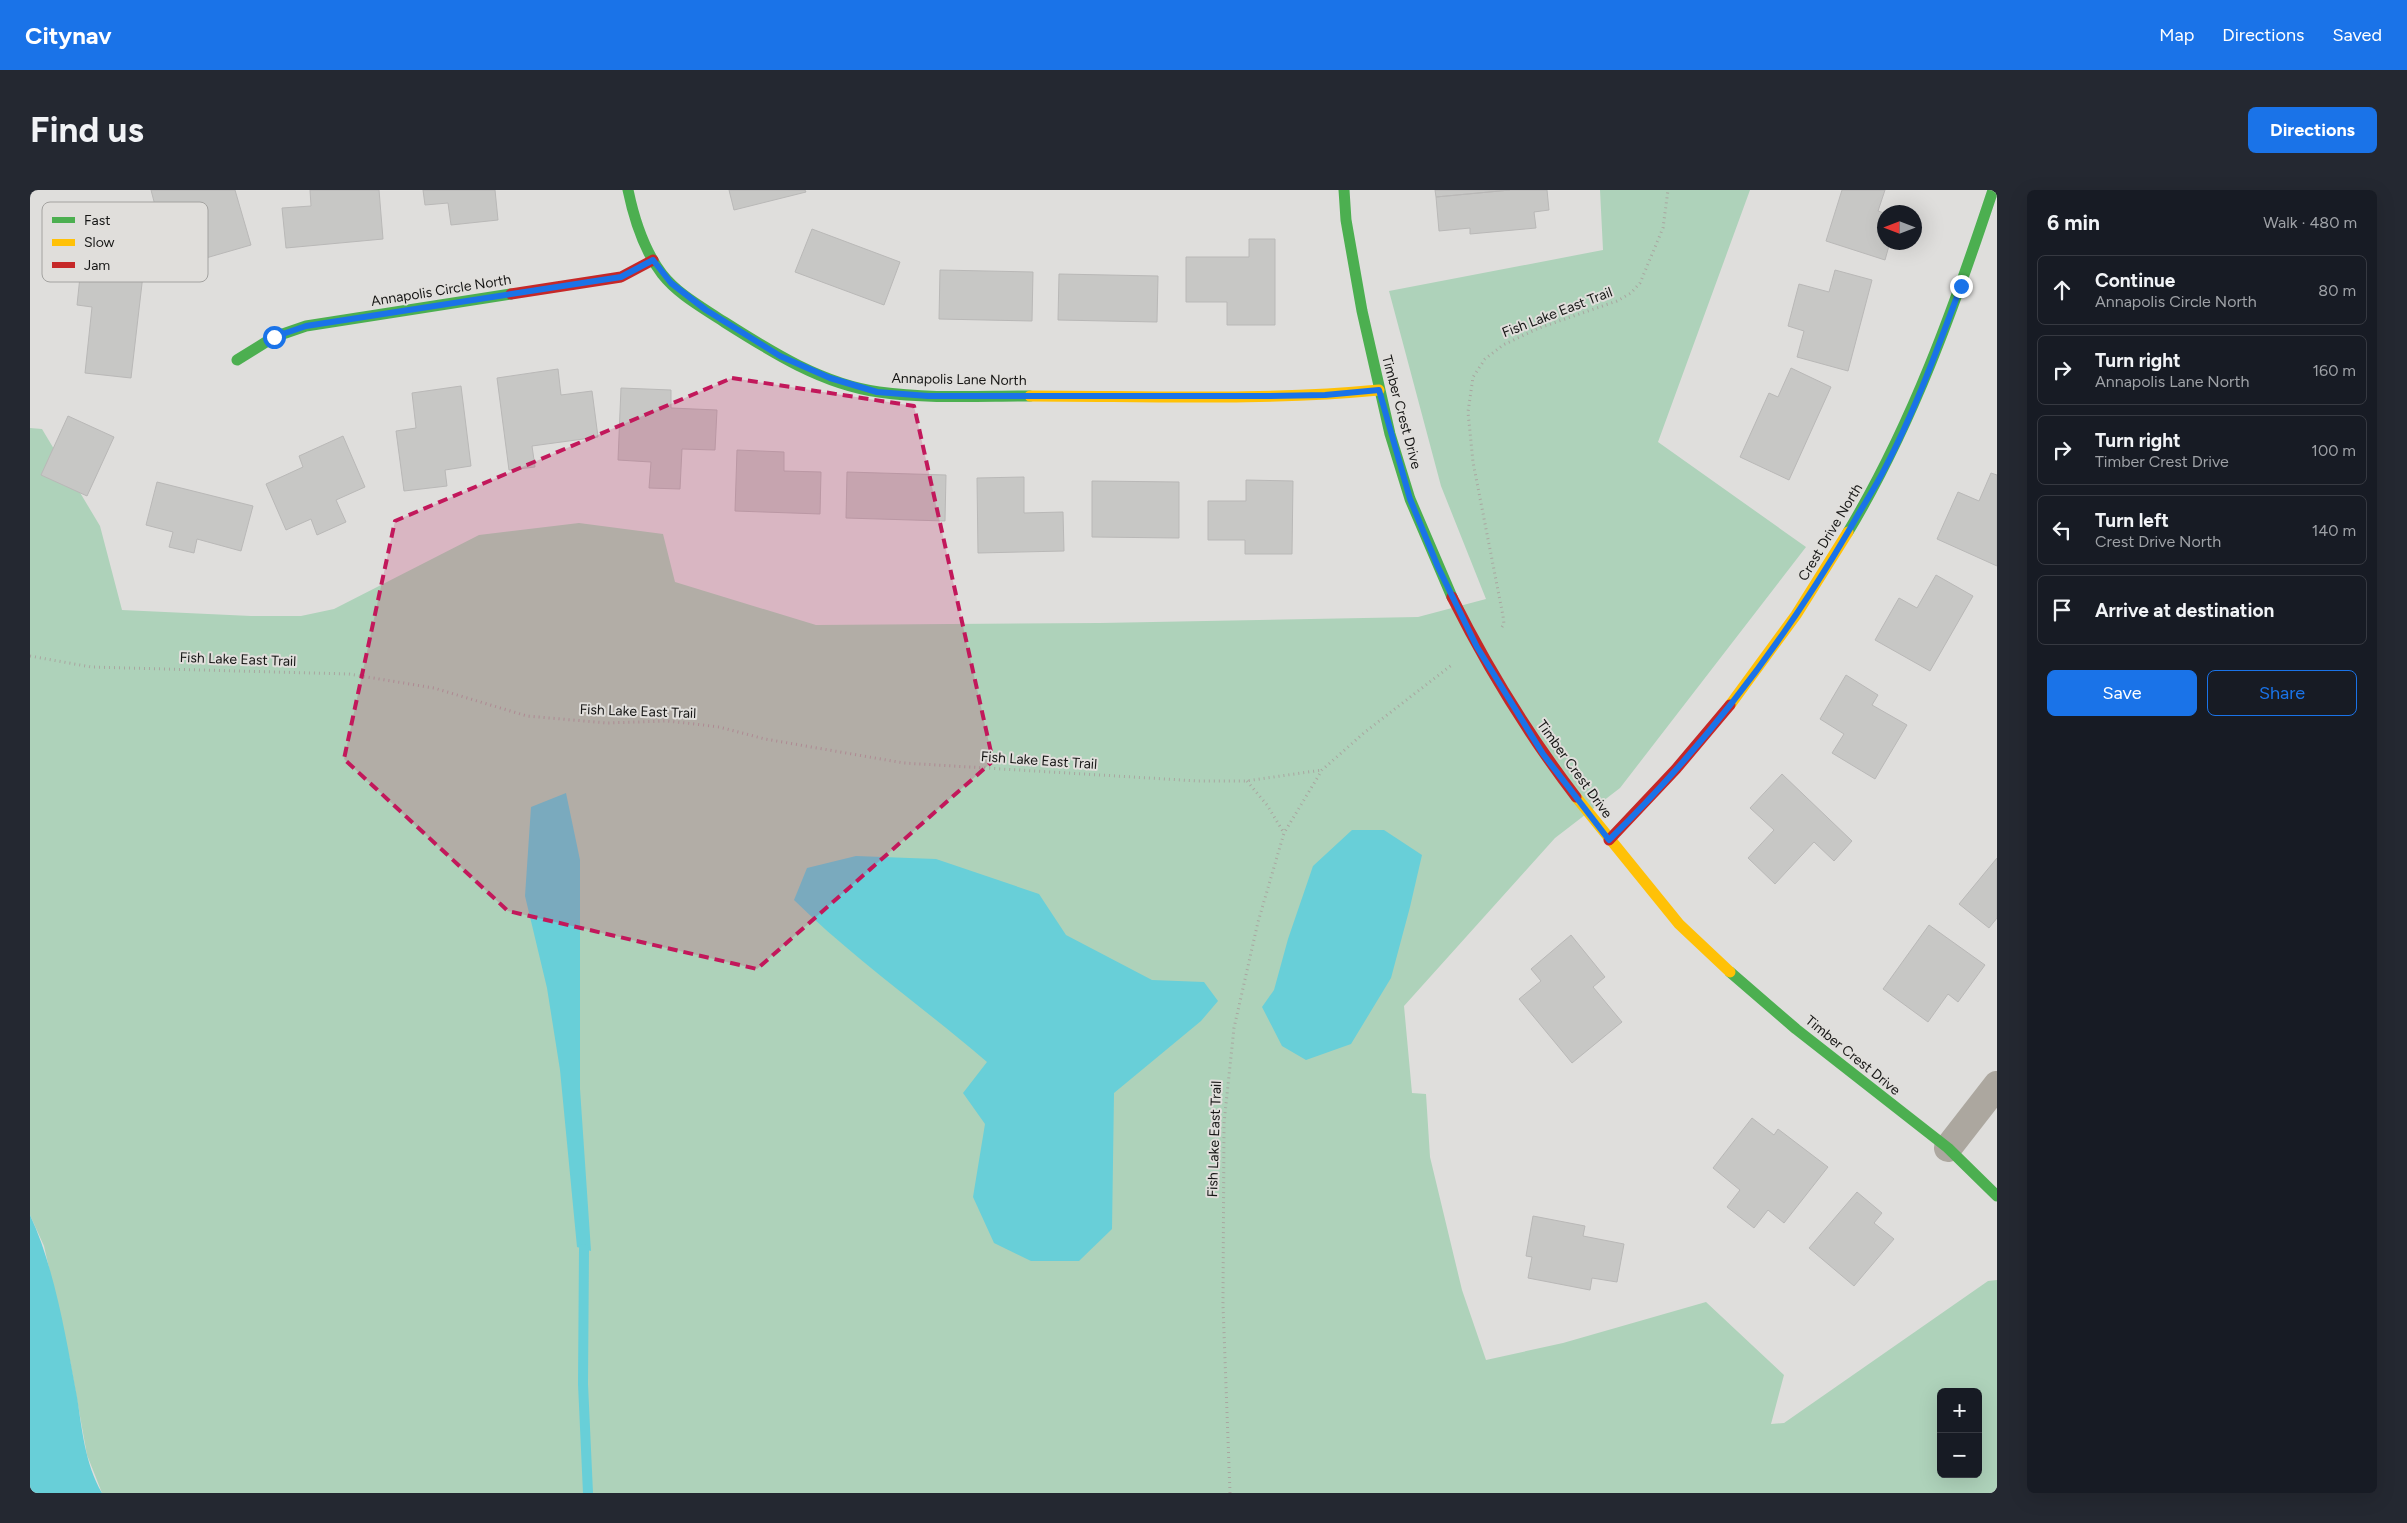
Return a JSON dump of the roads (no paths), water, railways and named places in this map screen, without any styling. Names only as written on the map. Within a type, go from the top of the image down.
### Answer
[{"type":"street","name":"Annapolis Lane North","points":[[628,190],[640,232],[653,260],[671,283],[706,310],[780,356],[830,378],[877,392],[928,396],[1268,396],[1325,395],[1379,390]]},
{"type":"street","name":"Timber Crest Drive","points":[[1344,190],[1346,220],[1362,311],[1379,390],[1410,499],[1438,567],[1477,647],[1543,754],[1609,840],[1679,924],[1718,962],[1796,1029],[1948,1148],[1997,1196]]},
{"type":"street","name":"Crest Drive North","points":[[1609,840],[1655,795],[1741,693],[1817,584],[1885,468],[1924,382],[1961,286],[1993,190]]},
{"type":"street","name":"Annapolis Circle North","points":[[237,360],[274,337],[306,326],[621,277],[653,260]]},
{"type":"street","points":[[1948,1148],[1997,1086]]},
{"type":"water","points":[[566,793],[580,860],[580,1089],[591,1251],[577,1247],[560,1070],[547,988],[525,896],[531,807]]},
{"type":"water","points":[[1352,830],[1384,830],[1422,855],[1391,978],[1351,1044],[1306,1060],[1282,1046],[1262,1007],[1274,990],[1288,939],[1313,866]]},
{"type":"water","points":[[856,856],[936,859],[1039,894],[1066,935],[1152,980],[1204,982],[1218,1001],[1201,1021],[1114,1093],[1112,1229],[1079,1261],[1031,1261],[994,1243],[973,1197],[985,1124],[963,1093],[987,1062],[865,963],[794,900],[807,868]]},
{"type":"water","points":[[30,1215],[39,1236],[59,1304],[85,1446],[96,1482],[102,1493],[30,1493]]},
{"type":"waterway","points":[[584,1249],[583,1384],[588,1493]]}]
